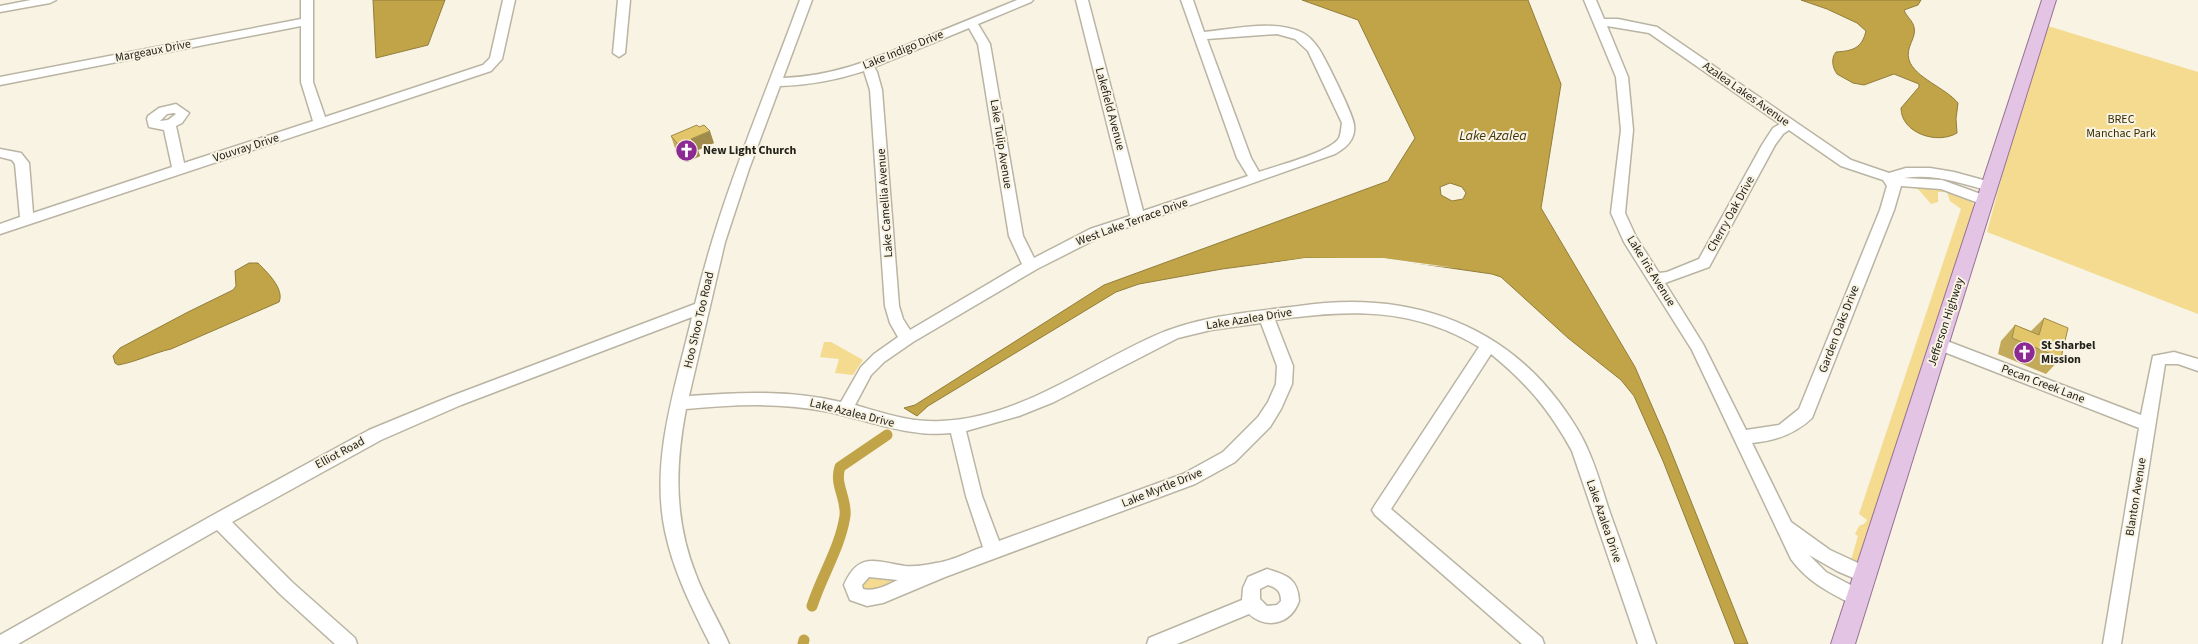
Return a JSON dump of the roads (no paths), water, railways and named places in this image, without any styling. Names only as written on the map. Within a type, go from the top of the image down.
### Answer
[{"type":"main road","name":"Jefferson Highway","points":[[1843,644],[2048,0]]},
{"type":"street","points":[[0,9],[50,0]]},
{"type":"street","points":[[307,0],[308,88],[320,123]]},
{"type":"street","name":"Vouvray Drive","points":[[0,228],[492,65],[496,59],[509,0]]},
{"type":"street","points":[[619,53],[624,0]]},
{"type":"street","name":"Hoo Shoo Too Road","points":[[720,644],[687,576],[673,530],[669,496],[669,455],[679,403],[722,228],[806,0]]},
{"type":"street","name":"Lake Indigo Drive","points":[[775,82],[808,81],[836,76],[866,66],[1027,0]]},
{"type":"street","name":"Lakefield Avenue","points":[[1082,0],[1138,218]]},
{"type":"street","points":[[1188,0],[1244,158],[1256,178]]},
{"type":"street","name":"Lake Iris Avenue","points":[[1590,0],[1622,77],[1627,130],[1618,213],[1629,238],[1698,348],[1795,551],[1810,570],[1820,578],[1858,598]]},
{"type":"street","name":"Margeaux Drive","points":[[0,81],[307,21]]},
{"type":"street","name":"Azalea Lakes Avenue","points":[[1599,22],[1618,23],[1653,30],[1846,163],[1902,182],[1942,185],[1986,193]]},
{"type":"street","name":"Lake Tulip Avenue","points":[[970,23],[984,44],[1016,236],[1025,258],[1032,265]]},
{"type":"street","name":"West Lake Terrace Drive","points":[[845,409],[866,371],[879,358],[908,338],[1032,265],[1082,238],[1334,150],[1342,144],[1348,134],[1348,122],[1314,50],[1297,34],[1282,30],[1200,36]]},
{"type":"street","name":"Lake Camellia Avenue","points":[[866,66],[871,72],[876,90],[892,306],[895,319],[901,331],[908,338]]},
{"type":"street","points":[[169,124],[179,170]]},
{"type":"street","name":"Cherry Oak Drive","points":[[1655,279],[1669,277],[1704,263],[1769,145],[1778,131],[1789,124]]},
{"type":"street","points":[[0,152],[9,153],[20,159],[27,220]]},
{"type":"street","name":"Garden Oaks Drive","points":[[1740,437],[1773,434],[1786,430],[1797,423],[1806,413],[1887,210],[1894,186],[1888,178]]},
{"type":"street","name":"Elliot Road","points":[[0,644],[326,460],[406,420],[702,307]]},
{"type":"street","name":"Lake Azalea Drive","points":[[679,403],[766,399],[798,400],[845,409],[911,427],[958,426],[985,420],[1022,408],[1096,374],[1163,339],[1200,327],[1328,308],[1372,307],[1404,311],[1434,318],[1456,326],[1489,344],[1532,380],[1553,403],[1569,426],[1580,450],[1647,644]]},
{"type":"street","name":"Lake Myrtle Drive","points":[[939,571],[1189,479],[1229,457],[1264,422],[1282,394],[1285,366],[1266,316]]},
{"type":"street","points":[[1489,344],[1381,510],[1535,644]]},
{"type":"street","name":"Pecan Creek Lane","points":[[1939,344],[2147,424]]},
{"type":"street","name":"Blanton Avenue","points":[[2112,644],[2158,360],[2167,357],[2179,358],[2198,365]]},
{"type":"street","points":[[958,426],[974,496],[994,552]]},
{"type":"street","points":[[218,520],[286,588],[348,644]]},
{"type":"street","name":"Lake Iris Avenue","points":[[1784,525],[1812,549],[1865,576]]},
{"type":"street","points":[[1156,644],[1252,604]]},
{"type":"water","points":[[373,0],[445,0],[428,45],[376,58]]},
{"type":"water","name":"Lake Azalea","points":[[1302,0],[1528,0],[1561,84],[1541,208],[1635,367],[1665,436],[1748,644],[1735,644],[1663,461],[1634,396],[1621,380],[1568,338],[1501,277],[1492,274],[1388,259],[1305,258],[1222,269],[1139,284],[1116,292],[928,406],[917,416],[904,408],[915,405],[1104,285],[1388,181],[1415,138],[1358,20]],"holes":[[[1450,183],[1462,187],[1466,193],[1463,199],[1452,201],[1441,195],[1440,187]]]},
{"type":"water","points":[[1801,0],[1921,0],[1918,5],[1904,10],[1913,25],[1914,31],[1908,55],[1909,60],[1917,72],[1946,92],[1958,103],[1957,133],[1940,138],[1930,137],[1913,130],[1907,124],[1901,108],[1919,87],[1919,84],[1894,74],[1864,85],[1853,83],[1837,74],[1833,63],[1833,57],[1836,52],[1856,48],[1862,41],[1866,31],[1857,23],[1827,9]]},
{"type":"water","points":[[249,263],[258,263],[274,281],[279,292],[279,302],[171,349],[125,364],[118,365],[115,363],[113,356],[120,348],[233,290],[236,286],[235,271]]},
{"type":"waterway","points":[[812,606],[843,528],[845,509],[839,486],[840,467],[887,435]]},
{"type":"waterway","points":[[803,644],[804,640]]},
{"type":"place","name":"New Light Church","points":[[687,150]]},
{"type":"place","name":"St Sharbel Mission","points":[[2025,352]]},
{"type":"park label","name":"BREC Manchac Park","points":[[2121,126]]}]
